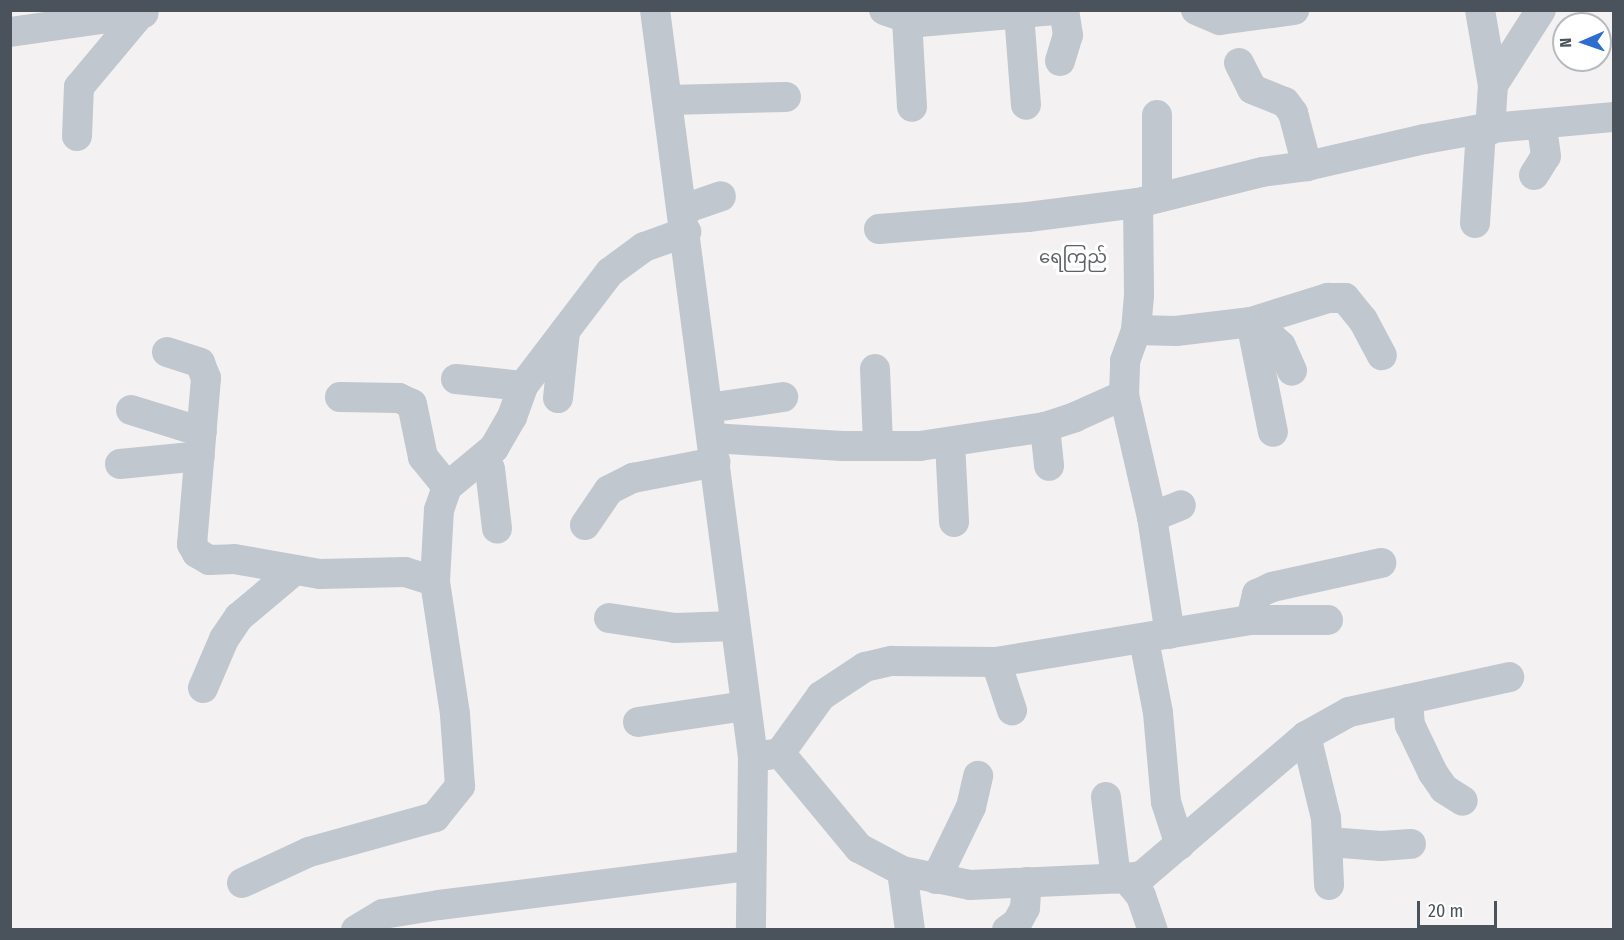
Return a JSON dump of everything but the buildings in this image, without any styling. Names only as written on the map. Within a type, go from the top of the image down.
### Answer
[{"type":"street","points":[[655,10],[685,221],[745,706],[767,755],[859,848],[902,871],[970,885],[1142,876],[1306,736],[1349,712],[1509,677]]},
{"type":"street","points":[[912,107],[908,16],[1057,10]]},
{"type":"street","points":[[1060,61],[1068,35],[1064,10]]},
{"type":"street","points":[[1201,12],[1230,19],[1294,10]]},
{"type":"street","points":[[1475,223],[1485,130],[1493,85],[1480,10]]},
{"type":"street","points":[[1493,85],[1541,10]]},
{"type":"street","points":[[10,32],[144,12]]},
{"type":"street","points":[[77,136],[79,87],[144,12]]},
{"type":"street","points":[[1022,13],[1026,105]]},
{"type":"street","points":[[1239,63],[1252,89],[1285,102],[1293,113],[1307,166]]},
{"type":"street","points":[[669,100],[786,98]]},
{"type":"street","points":[[1157,115],[1136,330],[1125,361],[1124,395],[1152,517],[1158,713],[1166,802],[1180,845]]},
{"type":"street","points":[[879,229],[1028,218],[1148,201],[1262,172],[1307,166],[1485,130],[1614,117]]},
{"type":"street","points":[[1534,175],[1546,156],[1542,126]]},
{"type":"street","points":[[242,883],[309,852],[435,817],[460,786],[455,714],[435,581],[439,510],[447,487],[481,462],[512,417],[524,386],[610,272],[721,196]]},
{"type":"street","points":[[1253,330],[1328,298],[1345,298],[1363,320],[1382,355]]},
{"type":"street","points":[[1136,330],[1253,330],[1271,337],[1281,346],[1292,371]]},
{"type":"street","points":[[1253,330],[1273,432]]},
{"type":"street","points":[[558,398],[565,331]]},
{"type":"street","points":[[167,352],[200,363],[206,378],[192,544],[197,553],[209,560],[234,559],[320,574],[405,572],[435,581]]},
{"type":"street","points":[[875,369],[878,445]]},
{"type":"street","points":[[456,379],[524,386]]},
{"type":"street","points":[[585,525],[609,490],[713,450],[950,442],[1045,426],[1124,395]]},
{"type":"street","points":[[708,408],[783,396]]},
{"type":"street","points":[[340,397],[399,398],[412,404],[423,457],[447,487]]},
{"type":"street","points":[[131,410],[201,444]]},
{"type":"street","points":[[1045,426],[1049,466]]},
{"type":"street","points":[[950,442],[954,522]]},
{"type":"street","points":[[120,464],[201,444]]},
{"type":"street","points":[[481,462],[490,469],[496,529]]},
{"type":"street","points":[[1152,517],[1181,505]]},
{"type":"street","points":[[1251,620],[1257,594],[1272,587],[1381,563]]},
{"type":"street","points":[[203,688],[224,639],[239,617],[295,570]]},
{"type":"street","points":[[609,618],[675,628],[734,626]]},
{"type":"street","points":[[752,930],[749,866],[767,755],[821,696],[865,667],[892,661],[996,662],[1251,620],[1328,620]]},
{"type":"street","points":[[996,662],[1012,710]]},
{"type":"street","points":[[1408,699],[1410,725],[1433,773],[1444,789],[1463,801]]},
{"type":"street","points":[[638,722],[745,706]]},
{"type":"street","points":[[1306,736],[1329,885]]},
{"type":"street","points":[[936,879],[971,807],[978,776]]},
{"type":"street","points":[[1106,797],[1121,878],[1141,896],[1153,930]]},
{"type":"street","points":[[1321,828],[1381,846],[1411,844]]},
{"type":"street","points":[[356,930],[383,914],[439,904],[749,866]]},
{"type":"street","points":[[902,871],[910,930]]},
{"type":"street","points":[[1007,930],[1017,923],[1025,908],[1028,882]]},
{"type":"district","name":"ရေကြည်","points":[[1073,257]]}]
